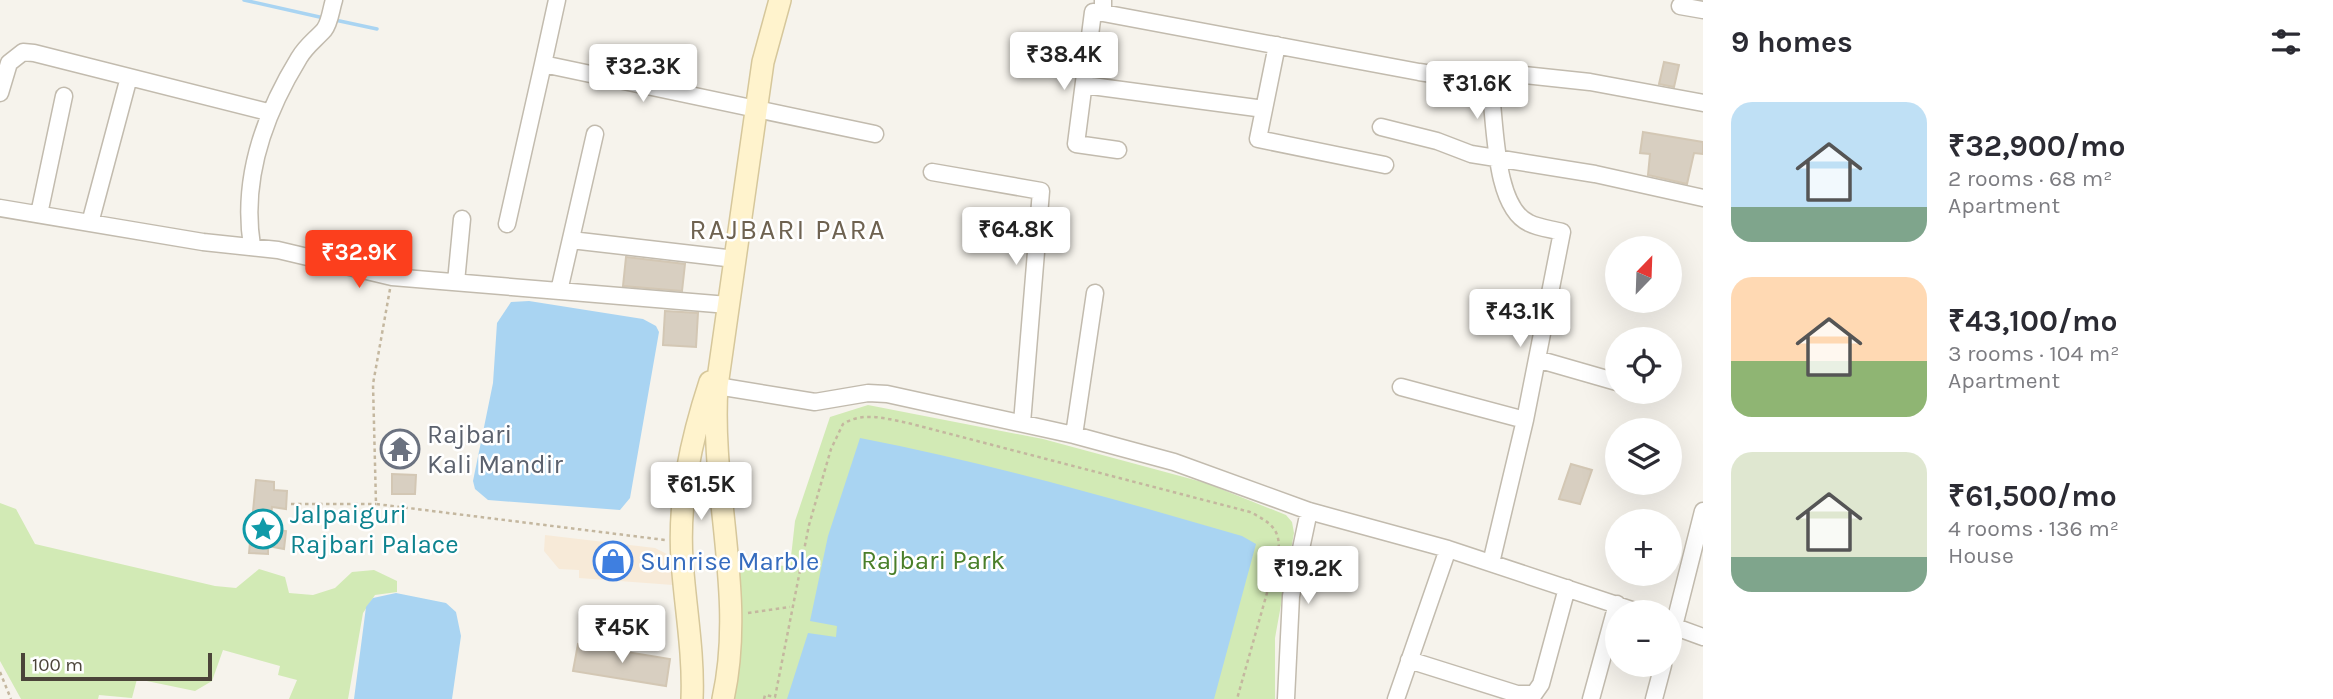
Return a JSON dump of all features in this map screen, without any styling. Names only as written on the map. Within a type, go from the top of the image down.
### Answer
[{"type":"street","points":[[507,224],[557,0]]},
{"type":"street","points":[[723,699],[730,652],[730,592],[714,436],[717,386],[763,62],[780,0]]},
{"type":"street","points":[[252,246],[248,223],[251,184],[268,112],[305,48],[325,29],[333,3]]},
{"type":"street","points":[[1680,6],[1703,10]]},
{"type":"street","points":[[1118,150],[1076,144],[1094,12],[1103,7],[1277,45],[1419,72],[1489,79],[1524,75],[1590,82],[1703,103]]},
{"type":"street","points":[[1277,45],[1258,139],[1385,165]]},
{"type":"street","points":[[0,93],[9,63],[23,52],[268,112]]},
{"type":"street","points":[[543,64],[875,134]]},
{"type":"street","points":[[90,223],[129,76]]},
{"type":"street","points":[[1489,79],[1498,160],[1506,194],[1516,212],[1528,223],[1562,232],[1525,420],[1491,563]]},
{"type":"street","points":[[1084,85],[1264,109]]},
{"type":"street","points":[[39,214],[64,96]]},
{"type":"street","points":[[1381,127],[1498,160],[1595,174],[1703,198]]},
{"type":"street","points":[[559,291],[595,134]]},
{"type":"street","points":[[932,172],[1041,191],[1022,423]]},
{"type":"street","points":[[0,208],[203,242],[252,246],[393,277],[728,305]]},
{"type":"street","points":[[456,282],[462,219]]},
{"type":"street","points":[[571,240],[735,259]]},
{"type":"street","points":[[1073,435],[1095,293]]},
{"type":"street","points":[[692,699],[682,542],[687,461],[720,350]]},
{"type":"street","points":[[1537,359],[1605,379]]},
{"type":"street","points":[[717,386],[815,402],[868,393],[887,394],[1073,435],[1174,462],[1309,511],[1448,549],[1605,600]]},
{"type":"street","points":[[1401,387],[1525,420]]},
{"type":"street","points":[[1286,699],[1290,607],[1309,511]]},
{"type":"street","points":[[1679,600],[1703,511]]},
{"type":"street","points":[[1396,699],[1448,549]]},
{"type":"street","points":[[1409,660],[1517,694],[1534,694],[1541,684],[1567,588]]},
{"type":"street","points":[[1682,633],[1703,637]]},
{"type":"street","points":[[1591,699],[1605,648]]},
{"type":"street","points":[[1654,699],[1660,677]]},
{"type":"path","points":[[376,504],[373,384],[393,277]]},
{"type":"path","points":[[764,699],[765,695],[775,697],[790,607],[809,525],[831,449],[843,424],[857,417],[908,423],[1250,512],[1273,525],[1279,534],[1278,554],[1237,699]]},
{"type":"path","points":[[291,504],[376,504],[682,542]]},
{"type":"path","points":[[738,614],[790,607]]},
{"type":"path","points":[[0,672],[11,699]]},
{"type":"shaded area","name":"Sunrise Marble","points":[[545,535],[655,548],[667,554],[674,564],[673,585],[579,578],[579,570],[559,569],[544,551]]},
{"type":"green space","name":"Rajbari Park","points":[[868,405],[1043,439],[1206,483],[1286,515],[1292,522],[1294,533],[1275,638],[1275,699],[729,699],[740,564],[790,566],[795,521],[830,417]]},
{"type":"green space","points":[[0,503],[16,509],[35,544],[215,586],[236,588],[259,569],[285,577],[289,593],[313,595],[335,588],[352,572],[374,570],[397,581],[397,592],[375,595],[363,613],[348,699],[289,699],[297,680],[278,675],[280,666],[223,650],[212,681],[195,691],[137,679],[132,698],[99,695],[98,699],[21,699],[0,661]]},
{"type":"water","points":[[529,301],[643,319],[656,326],[659,332],[630,498],[620,510],[488,500],[475,489],[473,481],[493,383],[497,323],[511,302]]},
{"type":"water","name":"Rajbari Park","points":[[860,438],[1052,482],[1242,536],[1256,544],[1214,699],[787,699],[808,633],[836,637],[837,626],[810,621],[828,536]]},
{"type":"water","points":[[396,593],[446,603],[456,612],[461,636],[452,699],[354,699],[366,607],[373,598]]},
{"type":"building","points":[[1664,62],[1679,65],[1674,87],[1659,84]]},
{"type":"building","points":[[1643,132],[1703,142],[1703,154],[1694,153],[1687,184],[1648,175],[1650,154],[1640,153]]},
{"type":"building","points":[[626,257],[685,264],[682,291],[623,286]]},
{"type":"building","points":[[665,311],[698,313],[696,347],[663,345]]},
{"type":"building","points":[[1571,464],[1592,470],[1580,504],[1559,499]]},
{"type":"building","points":[[392,474],[416,475],[415,494],[392,494]]},
{"type":"building","points":[[256,480],[274,482],[274,490],[287,491],[286,509],[272,507],[270,529],[286,531],[284,549],[268,546],[268,554],[249,553]]},
{"type":"building","points":[[578,644],[670,659],[666,686],[573,671]]},
{"type":"waterway","points":[[244,0],[324,18]]},
{"type":"waterway","points":[[335,20],[377,29]]},
{"type":"place","name":"Rajbari Kali Mandir","points":[[400,449]]},
{"type":"place","name":"Jalpaiguri Rajbari Palace","points":[[263,529]]},
{"type":"place","name":"Sunrise Marble","points":[[613,561]]},
{"type":"district","name":"RAJBARI PARA","points":[[788,229]]}]
